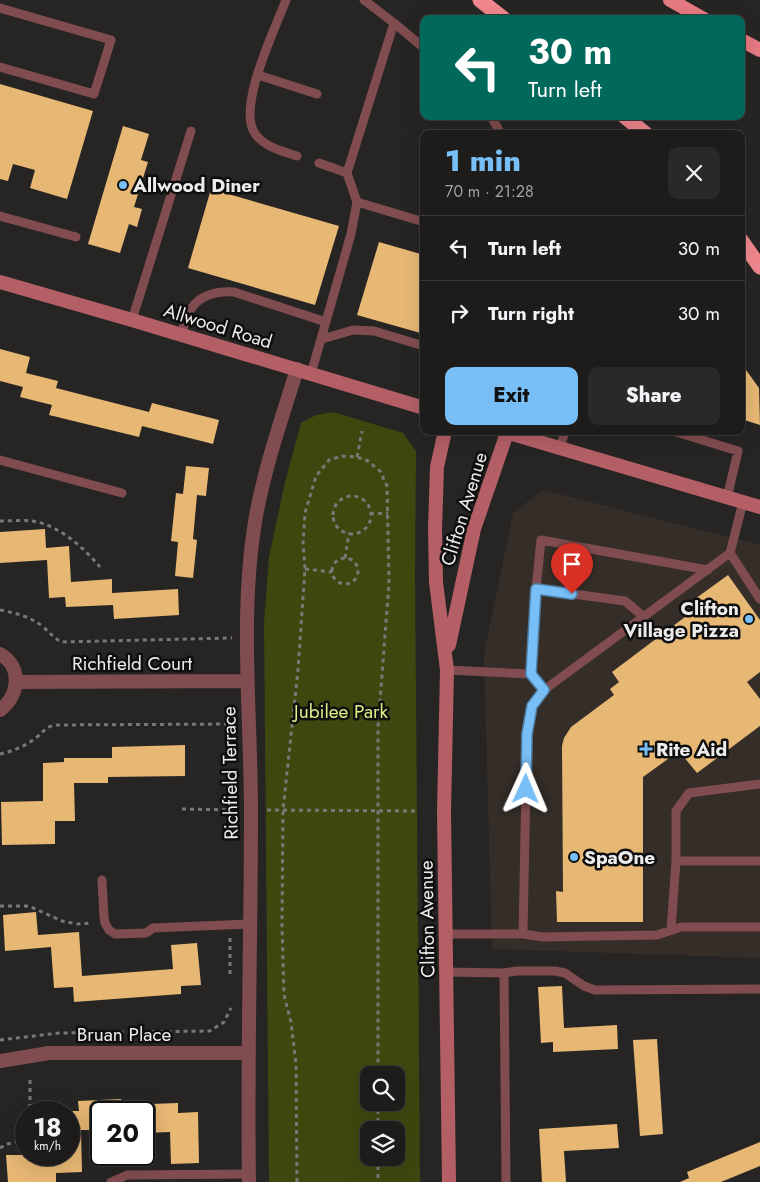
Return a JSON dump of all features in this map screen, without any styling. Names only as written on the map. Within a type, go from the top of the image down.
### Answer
[{"type":"highway","points":[[480,0],[499,15]]},
{"type":"highway","points":[[670,0],[697,15]]},
{"type":"highway","points":[[745,42],[760,50]]},
{"type":"highway","points":[[629,120],[640,130]]},
{"type":"highway","points":[[745,246],[760,267]]},
{"type":"main road","name":"Allwood Road","points":[[0,282],[420,407]]},
{"type":"main road","name":"Clifton Avenue","points":[[444,435],[437,467],[435,530],[436,582],[448,670],[444,812],[449,1182]]},
{"type":"main road","name":"Clifton Avenue","points":[[447,656],[474,529],[504,435]]},
{"type":"main road","points":[[515,435],[760,507]]},
{"type":"street","name":"Richfield Terrace","points":[[249,1178],[251,810],[248,724],[248,578],[256,516],[264,480],[297,369]]},
{"type":"street","points":[[0,654],[11,663],[17,682],[15,693],[0,710]]},
{"type":"street","name":"Richfield Court","points":[[17,682],[248,681]]},
{"type":"street","name":"Bruan Place","points":[[0,1061],[48,1053],[249,1053]]},
{"type":"lane","points":[[286,0],[253,89],[249,116],[254,132],[262,142],[297,156]]},
{"type":"lane","points":[[364,0],[420,45]]},
{"type":"lane","points":[[0,8],[111,40],[94,94],[0,67]]},
{"type":"lane","points":[[312,374],[351,234],[357,202],[347,173],[394,22]]},
{"type":"lane","points":[[258,75],[317,94]]},
{"type":"lane","points":[[132,320],[190,130]]},
{"type":"lane","points":[[319,163],[347,173]]},
{"type":"lane","points":[[357,202],[420,221]]},
{"type":"lane","points":[[0,216],[76,237]]},
{"type":"lane","points":[[181,335],[191,308],[206,296],[219,291],[234,292],[326,322]]},
{"type":"lane","points":[[322,339],[353,330],[374,331],[420,345]]},
{"type":"lane","points":[[560,448],[564,435]]},
{"type":"lane","points":[[686,435],[738,451],[727,498]]},
{"type":"lane","points":[[0,460],[122,493]]},
{"type":"lane","points":[[524,934],[527,734],[532,706],[544,690],[730,553],[743,502]]},
{"type":"lane","points":[[544,690],[531,674],[541,540],[708,570]]},
{"type":"lane","points":[[730,553],[760,599]]},
{"type":"lane","points":[[536,589],[626,602],[644,617]]},
{"type":"lane","points":[[448,670],[531,674]]},
{"type":"lane","points":[[671,930],[676,860],[676,811],[689,793],[760,784]]},
{"type":"lane","points":[[676,860],[760,860]]},
{"type":"lane","points":[[102,880],[105,923],[109,930],[115,934],[146,933],[153,928],[249,924]]},
{"type":"lane","points":[[446,934],[524,934],[543,936],[657,935],[681,927],[760,926]]},
{"type":"lane","points":[[446,972],[504,973],[516,971],[555,971],[565,973],[584,986],[595,990],[760,989]]},
{"type":"lane","points":[[504,973],[506,1182]]},
{"type":"lane","points":[[111,1182],[127,1175],[249,1178]]},
{"type":"path","points":[[357,456],[362,431]]},
{"type":"path","points":[[297,1182],[296,1064],[291,1022],[284,995],[282,936],[283,810],[298,670],[305,569],[303,544],[305,513],[316,476],[328,460],[343,456],[357,456],[368,461],[380,471],[387,486],[389,583],[378,727],[378,1066]]},
{"type":"path","points":[[349,497],[361,499],[369,508],[368,526],[358,533],[349,533],[340,530],[334,520],[334,508],[338,502],[349,497]]},
{"type":"path","points":[[370,514],[388,514]]},
{"type":"path","points":[[0,522],[30,521],[41,523],[54,529],[89,554],[100,567]]},
{"type":"path","points":[[345,558],[349,533]]},
{"type":"path","points":[[345,558],[352,561],[358,572],[354,579],[347,583],[338,582],[332,572],[336,560],[345,558]]},
{"type":"path","points":[[305,569],[332,572]]},
{"type":"path","points":[[0,610],[30,618],[60,642],[248,638]]},
{"type":"path","points":[[0,754],[23,746],[38,736],[48,726],[56,725],[248,724]]},
{"type":"path","points":[[182,809],[417,811]]},
{"type":"path","points":[[0,906],[29,906],[71,923],[105,923]]},
{"type":"path","points":[[230,925],[230,976]]},
{"type":"path","points":[[0,1040],[59,1033],[210,1030],[224,1022],[231,1007]]},
{"type":"path","points":[[30,1080],[30,1101]]},
{"type":"path","points":[[0,1148],[15,1142]]},
{"type":"path","points":[[378,1166],[378,1182]]},
{"type":"shaded area","points":[[543,490],[760,545],[760,958],[492,949],[484,654],[513,513]]},
{"type":"green space","name":"Jubilee Park","points":[[333,412],[403,433],[416,451],[415,575],[420,1182],[269,1182],[264,623],[269,557],[285,482],[301,423],[316,415]]},
{"type":"building","points":[[0,84],[93,111],[67,199],[30,188],[35,170],[13,164],[8,181],[0,179]]},
{"type":"building","name":"Allwood Diner","points":[[123,126],[149,134],[141,160],[148,162],[134,207],[142,209],[137,227],[129,224],[120,253],[88,244]]},
{"type":"building","points":[[211,189],[339,226],[315,305],[188,268]]},
{"type":"building","points":[[379,242],[420,254],[420,333],[357,315]]},
{"type":"building","points":[[0,349],[30,357],[26,373],[58,381],[56,388],[149,412],[152,403],[219,420],[213,444],[142,426],[139,437],[49,415],[52,405],[20,397],[23,387],[0,381]]},
{"type":"building","points":[[745,369],[759,388],[760,425],[745,420]]},
{"type":"building","points":[[186,466],[209,468],[206,496],[197,495],[193,539],[197,540],[193,578],[175,576],[178,542],[171,541],[176,493],[183,494]]},
{"type":"building","points":[[45,529],[46,548],[69,546],[71,582],[112,579],[112,593],[178,589],[179,615],[114,619],[113,605],[66,607],[65,597],[49,598],[47,560],[0,563],[0,532]]},
{"type":"building","name":"Rite Aid","points":[[728,575],[760,620],[760,672],[747,682],[760,699],[760,726],[697,773],[679,751],[643,777],[643,922],[557,922],[556,891],[563,892],[562,746],[564,738],[571,727],[614,695],[610,689],[619,682],[612,672],[693,611],[688,604]]},
{"type":"building","points":[[185,745],[185,776],[108,777],[108,783],[74,783],[75,821],[55,821],[55,844],[2,845],[1,802],[43,801],[43,763],[64,762],[64,758],[112,758],[112,747]]},
{"type":"building","points":[[36,912],[38,935],[79,932],[82,976],[173,969],[171,945],[197,943],[201,985],[181,986],[181,994],[74,1002],[73,987],[54,988],[51,947],[5,951],[3,915]]},
{"type":"building","points":[[562,986],[564,1028],[617,1025],[618,1049],[553,1052],[553,1042],[541,1043],[538,987]]},
{"type":"building","points":[[657,1039],[663,1134],[640,1136],[633,1040]]},
{"type":"building","points":[[121,1099],[121,1101],[90,1101],[90,1130],[81,1130],[82,1172],[56,1173],[56,1182],[8,1182],[6,1155],[15,1155],[15,1166],[80,1166],[80,1101],[78,1101]]},
{"type":"building","points":[[178,1103],[178,1113],[198,1112],[199,1163],[171,1164],[170,1132],[155,1133],[155,1104]]},
{"type":"building","points":[[617,1124],[619,1148],[564,1151],[566,1182],[542,1182],[539,1129]]},
{"type":"building","points":[[760,1142],[760,1166],[721,1182],[680,1182],[689,1178],[687,1172]]},
{"type":"place","name":"Allwood Diner","points":[[123,185]]},
{"type":"place","name":"Clifton Village Pizza","points":[[749,619]]},
{"type":"place","name":"Rite Aid","points":[[646,749]]},
{"type":"place","name":"SpaOne","points":[[574,857]]},
{"type":"route","points":[[526,789],[527,734],[532,706],[544,690],[531,674],[536,589],[572,594]]}]
